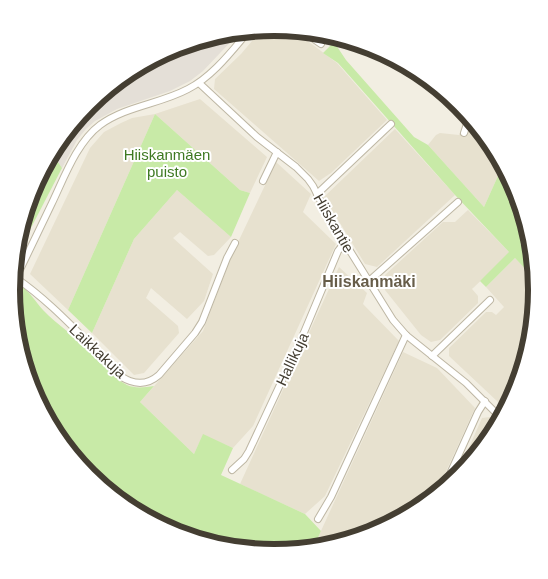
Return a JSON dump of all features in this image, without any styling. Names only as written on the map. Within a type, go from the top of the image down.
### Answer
[{"type":"street","points":[[21,266],[66,173],[82,144],[90,134],[122,113],[187,90],[214,69],[243,38]]},
{"type":"street","points":[[313,39],[321,44]]},
{"type":"street","name":"Hiiskantie","points":[[198,83],[257,137],[302,173],[313,186],[327,214],[393,320],[406,334],[456,375],[496,412]]},
{"type":"street","points":[[317,194],[391,124]]},
{"type":"street","points":[[464,133],[467,124]]},
{"type":"street","points":[[263,181],[277,152]]},
{"type":"street","points":[[369,281],[458,202]]},
{"type":"street","name":"Hallikuja","points":[[232,470],[244,459],[249,451],[300,342],[338,251],[345,242]]},
{"type":"street","name":"Laikkakuja","points":[[20,285],[46,302],[120,376],[130,381],[146,382],[159,375],[199,327],[235,243]]},
{"type":"street","points":[[432,356],[490,300]]},
{"type":"street","points":[[318,519],[331,497],[406,334]]},
{"type":"street","points":[[451,471],[478,412],[485,401]]},
{"type":"shaded area","points":[[274,35],[303,38],[337,63],[387,120],[331,173],[319,181],[214,89],[215,79],[241,54],[256,36]]},
{"type":"shaded area","points":[[233,39],[203,71],[190,81],[170,91],[117,109],[95,121],[77,140],[62,168],[56,159],[72,135],[94,110],[119,88],[147,70],[177,55],[208,44]]},
{"type":"shaded area","points":[[200,99],[267,157],[250,193],[240,190],[155,114]]},
{"type":"shaded area","points":[[155,114],[68,310],[30,274],[90,148],[104,132],[121,123],[132,118]]},
{"type":"shaded area","points":[[464,121],[485,148],[500,172],[484,207],[428,145],[440,133],[459,135]]},
{"type":"shaded area","points":[[395,129],[455,195],[377,267],[365,264],[324,197]]},
{"type":"shaded area","points":[[276,162],[311,194],[303,212],[336,244],[253,426],[233,448],[203,435],[194,454],[140,402],[203,331],[231,257]]},
{"type":"shaded area","points":[[177,190],[231,237],[214,255],[208,256],[180,232],[173,238],[213,274],[204,301],[187,319],[151,288],[146,298],[178,326],[179,333],[144,373],[134,375],[92,333],[134,239]]},
{"type":"shaded area","points":[[468,210],[510,253],[472,289],[478,296],[478,303],[440,340],[431,342],[421,335],[385,290],[385,275],[443,222],[455,222]]},
{"type":"shaded area","points":[[515,258],[527,270],[528,289],[523,339],[515,371],[502,402],[498,402],[449,356],[449,348],[486,312],[492,312],[496,315],[504,307],[486,287]]},
{"type":"shaded area","points":[[339,267],[367,293],[363,304],[399,341],[325,496],[305,514],[240,484]]},
{"type":"shaded area","points":[[403,352],[437,368],[475,408],[443,479],[415,501],[386,517],[356,530],[317,540]]},
{"type":"shaded area","points":[[490,417],[492,419],[464,458],[482,418]]},
{"type":"green space","points":[[334,43],[346,60],[414,137],[428,145],[484,207],[500,172],[515,208],[523,240],[520,244],[525,248],[527,270],[515,258],[486,287],[480,281],[509,252],[455,195],[338,63],[323,53]]},
{"type":"green space","name":"Hiiskanmäen puisto","points":[[155,114],[240,190],[250,193],[231,237],[177,190],[134,239],[92,333],[68,310]]},
{"type":"green space","points":[[56,159],[62,168],[25,239],[39,192]]},
{"type":"green space","points":[[20,285],[49,316],[85,346],[122,382],[134,387],[154,386],[140,402],[194,454],[203,434],[233,448],[221,475],[305,514],[321,531],[317,540],[291,543],[257,543],[224,539],[177,524],[147,509],[119,491],[94,469],[72,444],[46,402],[33,371],[25,339],[22,323]]},
{"type":"district","name":"Hiiskanmäki","points":[[369,281]]}]
